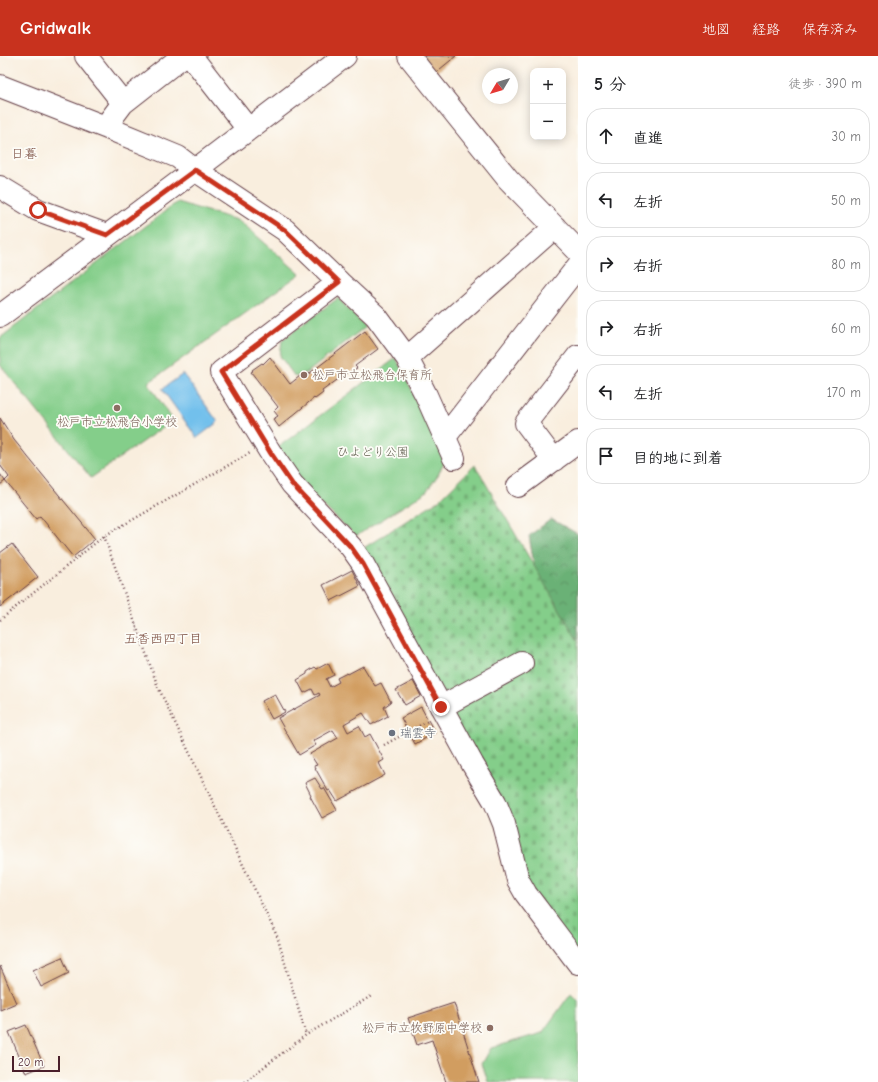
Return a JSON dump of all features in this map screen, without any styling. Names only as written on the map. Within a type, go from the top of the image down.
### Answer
[{"type":"street","points":[[86,56],[123,103]]},
{"type":"street","points":[[105,127],[123,103],[184,56]]},
{"type":"street","points":[[191,56],[248,129]]},
{"type":"street","points":[[3,309],[195,170],[345,56]]},
{"type":"street","points":[[409,56],[508,179],[578,251]]},
{"type":"street","points":[[0,86],[105,127],[178,158],[285,230],[376,316],[407,358],[426,395],[454,458]]},
{"type":"street","points":[[0,186],[38,210],[107,235]]},
{"type":"street","points":[[407,358],[555,227]]},
{"type":"street","points":[[445,437],[578,266]]},
{"type":"street","points":[[339,282],[221,372],[265,444],[292,484],[351,547],[363,564],[436,714],[473,765],[495,802],[504,824],[518,880],[526,894],[578,963]]},
{"type":"street","points":[[554,460],[526,423],[578,356]]},
{"type":"street","points":[[518,486],[578,442]]},
{"type":"street","points":[[436,714],[522,663]]},
{"type":"path","points":[[0,620],[104,536],[265,444]]},
{"type":"path","points":[[104,536],[158,687],[276,936],[306,1035]]},
{"type":"path","points":[[384,745],[436,714]]},
{"type":"path","points":[[244,1082],[306,1035],[373,995]]},
{"type":"green space","points":[[177,202],[240,221],[300,274],[148,383],[173,420],[91,478],[0,365],[0,338]]},
{"type":"green space","points":[[338,298],[365,327],[308,372],[295,377],[280,356],[282,340]]},
{"type":"green space","name":"ひよどり公園","points":[[396,358],[446,459],[438,475],[426,492],[356,536],[304,488],[277,448]]},
{"type":"green space","points":[[475,465],[578,641],[578,954],[524,883],[362,549],[439,500]]},
{"type":"green space","points":[[551,519],[578,534],[578,640],[570,633],[536,577],[529,536]]},
{"type":"green space","points":[[571,993],[578,1000],[578,1082],[488,1082],[482,1064],[491,1048],[542,1033]]},
{"type":"water","points":[[183,374],[218,422],[197,438],[162,389]]},
{"type":"building","points":[[419,56],[456,56],[434,74]]},
{"type":"building","points":[[365,331],[378,349],[355,366],[357,368],[349,373],[348,372],[322,391],[323,393],[315,399],[314,398],[279,427],[273,419],[278,416],[274,411],[278,407],[251,372],[253,371],[252,370],[262,363],[263,364],[270,357],[290,384],[300,376],[306,376]]},
{"type":"building","points":[[0,418],[14,440],[95,539],[73,557],[40,516],[36,519],[5,481],[9,477],[0,465]]},
{"type":"building","points":[[0,474],[5,481],[0,485]]},
{"type":"building","points":[[12,544],[38,577],[0,607],[0,553]]},
{"type":"building","points":[[352,570],[360,586],[331,601],[323,585]]},
{"type":"building","points":[[328,663],[334,675],[326,679],[330,687],[339,682],[337,678],[363,666],[375,686],[381,683],[391,702],[384,707],[388,716],[371,725],[363,713],[344,724],[348,732],[359,726],[365,737],[370,734],[384,760],[379,763],[385,775],[337,801],[330,790],[328,791],[314,766],[317,765],[310,754],[338,738],[333,730],[313,741],[316,745],[299,755],[278,718],[320,695],[319,693],[315,695],[312,689],[304,693],[297,680],[315,667],[317,669]]},
{"type":"building","points":[[413,681],[421,696],[405,705],[396,690]]},
{"type":"building","points":[[275,694],[285,712],[272,719],[262,701]]},
{"type":"building","points":[[421,707],[435,733],[415,744],[401,718]]},
{"type":"building","points":[[315,778],[322,789],[324,788],[337,810],[322,818],[305,783]]},
{"type":"building","points":[[62,957],[69,973],[41,987],[33,970]]},
{"type":"building","points":[[0,966],[16,1003],[0,1010]]},
{"type":"building","points":[[454,1003],[479,1082],[446,1082],[432,1040],[417,1045],[408,1018]]},
{"type":"building","points":[[26,1025],[44,1066],[26,1073],[9,1032]]},
{"type":"place","name":"松戸市立松飛台保育所","points":[[304,375]]},
{"type":"place","name":"松戸市立松飛台小学校","points":[[117,408]]},
{"type":"place","name":"瑞雲寺","points":[[392,733]]},
{"type":"place","name":"松戸市立牧野原中学校","points":[[490,1028]]},
{"type":"district","name":"日暮","points":[[24,153]]},
{"type":"district","name":"五香西四丁目","points":[[163,638]]},
{"type":"route","points":[[38,210],[107,235],[195,170],[285,230],[339,282],[221,372],[270,452],[292,484],[351,547],[363,564],[441,707]]}]
